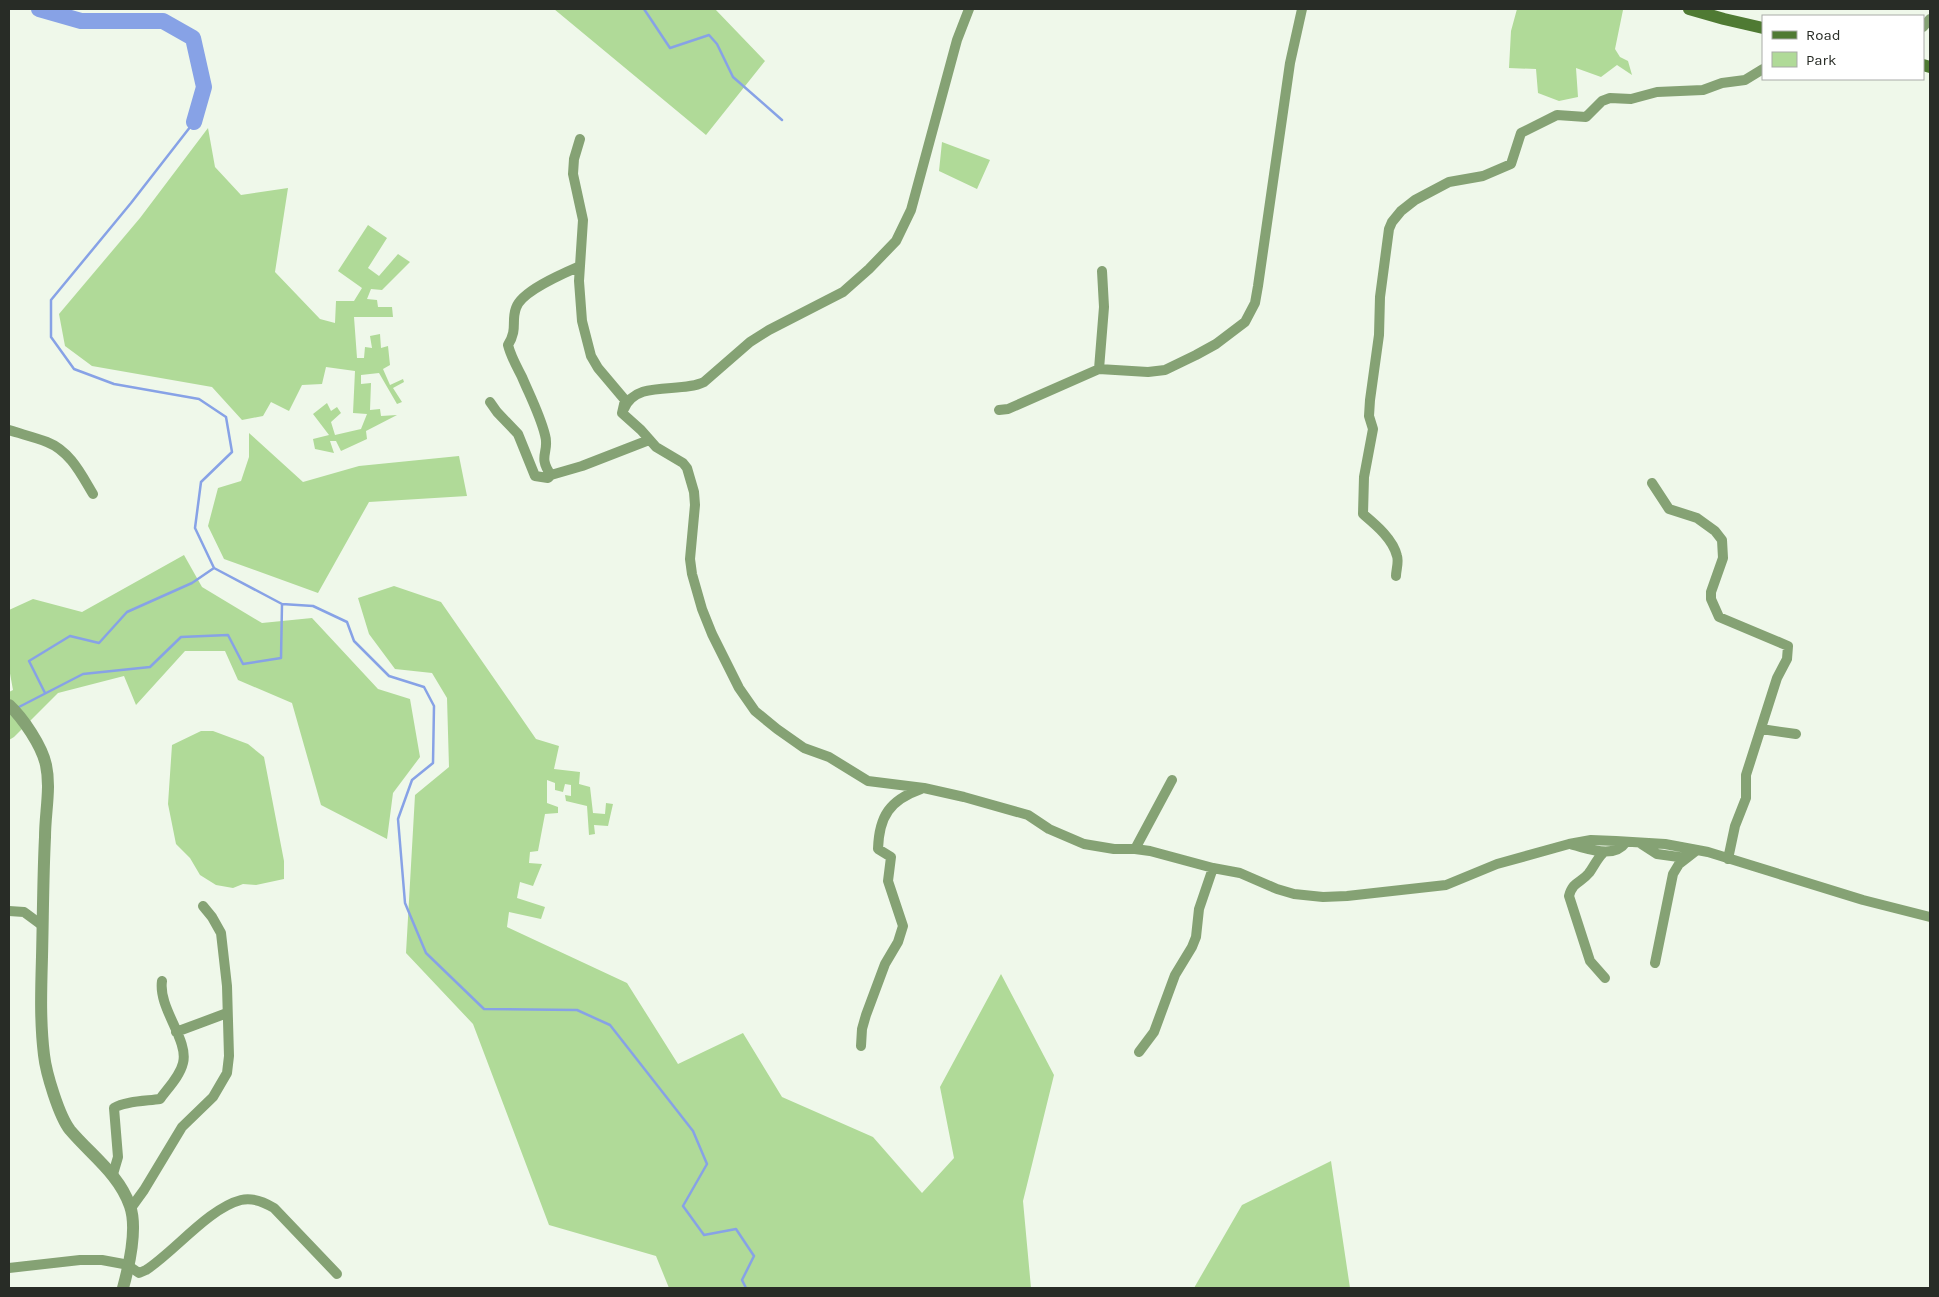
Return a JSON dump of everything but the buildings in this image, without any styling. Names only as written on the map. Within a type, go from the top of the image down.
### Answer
[{"type":"main road","points":[[1690,9],[1724,20],[1762,28]]},
{"type":"street","points":[[622,413],[626,404],[637,394],[648,390],[697,386],[704,382],[756,338],[843,292],[886,253],[896,241],[911,210],[957,40],[969,9]]},
{"type":"street","points":[[999,410],[1008,409],[1099,369],[1148,372],[1166,370],[1216,344],[1245,322],[1255,303],[1290,63],[1302,9]]},
{"type":"street","points":[[1396,576],[1398,558],[1392,545],[1363,514],[1364,477],[1373,429],[1369,416],[1380,335],[1380,297],[1386,240],[1392,222],[1401,211],[1415,200],[1448,182],[1483,176],[1511,164],[1521,133],[1557,115],[1586,117],[1602,100],[1610,98],[1631,99],[1656,92],[1702,90],[1722,83],[1745,80],[1762,70]]},
{"type":"street","points":[[580,139],[574,159],[573,174],[584,220],[579,282],[582,321],[587,344],[598,368],[625,400],[622,413]]},
{"type":"street","points":[[551,475],[545,465],[543,456],[546,440],[541,420],[511,357],[508,346],[513,337],[516,308],[519,300],[547,282],[580,266]]},
{"type":"street","points":[[1099,369],[1104,307],[1102,271]]},
{"type":"street","points":[[490,402],[518,434],[535,476],[548,478],[551,475],[582,466],[648,440]]},
{"type":"street","points":[[622,413],[656,447],[683,463],[691,479],[695,505],[690,559],[695,586],[702,609],[719,650],[739,688],[765,720],[789,738],[804,748],[843,765],[861,779],[876,783],[924,788],[964,797],[1028,815],[1049,829],[1084,844],[1114,849],[1135,849],[1213,868],[1240,872],[1277,889],[1294,894],[1323,897],[1347,896],[1446,885],[1497,864],[1569,844],[1591,840],[1665,844],[1697,850],[1863,900],[1930,917]]},
{"type":"street","points":[[9,430],[47,442],[63,452],[76,466],[93,494]]},
{"type":"street","points":[[1652,483],[1669,508],[1697,518],[1715,531],[1722,540],[1723,558],[1711,592],[1711,599],[1719,617],[1788,646],[1787,659],[1777,678],[1746,775],[1746,798],[1735,826],[1728,859]]},
{"type":"street","points":[[9,705],[20,715],[31,731],[46,764],[48,787],[44,836],[40,1006],[44,1058],[60,1112],[69,1129],[113,1174],[131,1208],[132,1230],[129,1265],[123,1288]]},
{"type":"street","points":[[1761,729],[1796,734]]},
{"type":"street","points":[[1135,849],[1172,780]]},
{"type":"street","points":[[861,1046],[862,1029],[884,964],[898,942],[903,926],[888,881],[890,857],[878,849],[878,836],[882,822],[894,803],[903,796],[924,788]]},
{"type":"street","points":[[1569,844],[1603,853],[1622,848],[1626,842]]},
{"type":"street","points":[[1640,843],[1657,854],[1686,858]]},
{"type":"street","points":[[1655,963],[1673,874],[1679,864],[1697,850]]},
{"type":"street","points":[[1603,853],[1596,860],[1588,874],[1571,886],[1569,896],[1590,961],[1605,978]]},
{"type":"street","points":[[1139,1052],[1154,1032],[1176,975],[1192,947],[1196,937],[1199,909],[1213,868]]},
{"type":"street","points":[[131,1208],[182,1127],[212,1097],[227,1073],[229,1056],[226,1013],[227,986],[221,933],[203,906]]},
{"type":"street","points":[[9,911],[24,912],[43,926]]},
{"type":"street","points":[[113,1174],[118,1158],[114,1108],[121,1104],[160,1099],[180,1072],[184,1060],[182,1047],[163,1002],[162,981]]},
{"type":"street","points":[[176,1032],[226,1013]]},
{"type":"street","points":[[9,1268],[80,1260],[102,1260],[129,1265],[139,1273],[146,1270],[214,1214],[241,1200],[253,1199],[264,1202],[274,1208],[337,1274]]},
{"type":"green space","points":[[554,9],[715,9],[765,61],[706,135]]},
{"type":"green space","points":[[1517,9],[1623,10],[1615,49],[1620,57],[1628,61],[1632,75],[1617,65],[1601,77],[1576,68],[1578,97],[1559,101],[1538,93],[1536,69],[1509,68],[1511,31]]},
{"type":"green space","points":[[208,128],[215,167],[241,195],[288,188],[275,272],[320,319],[335,323],[336,301],[354,301],[362,288],[338,271],[368,225],[387,238],[368,268],[379,276],[398,254],[410,262],[382,290],[371,289],[367,299],[377,300],[378,307],[392,307],[393,317],[354,317],[357,358],[364,358],[365,347],[372,348],[370,336],[380,334],[381,348],[388,346],[390,365],[383,369],[390,385],[403,379],[404,382],[393,388],[402,402],[397,404],[379,373],[361,375],[361,384],[371,383],[370,410],[380,409],[381,416],[397,415],[366,431],[367,439],[341,451],[336,441],[330,441],[334,453],[315,449],[313,439],[329,435],[313,414],[327,403],[331,411],[337,407],[341,413],[331,422],[335,435],[361,429],[367,414],[353,413],[355,371],[326,367],[322,384],[302,385],[289,411],[271,402],[263,416],[242,420],[212,387],[92,366],[65,346],[59,314],[140,218]]},
{"type":"green space","points":[[942,142],[990,160],[977,189],[939,171]]},
{"type":"green space","points":[[249,433],[303,482],[359,466],[459,456],[467,496],[369,502],[318,593],[224,559],[208,526],[218,488],[241,481],[249,457]]},
{"type":"green space","points":[[184,555],[202,587],[262,623],[312,618],[378,689],[410,699],[420,757],[393,793],[387,839],[321,805],[292,703],[238,680],[225,651],[185,651],[136,705],[124,676],[58,693],[9,740],[9,692],[13,690],[9,668],[9,610],[33,599],[82,612]]},
{"type":"green space","points":[[394,586],[441,602],[536,739],[559,746],[554,769],[580,772],[579,784],[590,787],[593,813],[605,814],[606,803],[613,804],[608,826],[594,825],[595,834],[589,835],[587,806],[566,801],[565,795],[571,796],[571,785],[565,784],[563,792],[555,790],[555,783],[547,780],[547,803],[558,807],[558,813],[545,814],[538,851],[530,852],[529,863],[542,864],[533,886],[520,882],[517,898],[545,907],[541,919],[509,912],[507,927],[627,983],[678,1064],[743,1033],[782,1097],[873,1137],[922,1193],[954,1158],[940,1087],[1001,974],[1054,1075],[1023,1201],[1031,1288],[669,1288],[656,1256],[549,1225],[473,1024],[406,953],[415,795],[449,767],[447,698],[432,673],[395,669],[369,634],[358,598]]},
{"type":"green space","points":[[201,731],[213,731],[248,744],[264,757],[284,861],[284,879],[256,885],[243,884],[233,888],[216,885],[200,875],[190,858],[176,844],[168,804],[172,745]]},
{"type":"green space","points":[[1331,1161],[1350,1288],[1194,1288],[1242,1205]]},
{"type":"waterway","points":[[39,9],[81,21],[163,21],[193,38],[204,87],[194,122]]},
{"type":"waterway","points":[[644,9],[670,48],[709,35],[717,44],[733,77],[782,120]]},
{"type":"waterway","points":[[194,122],[131,203],[51,300],[51,337],[74,369],[114,384],[199,399],[226,417],[232,452],[201,482],[195,528],[214,568],[282,604],[313,606],[347,622],[354,641],[389,676],[424,687],[434,706],[433,763],[412,780],[398,819],[405,903],[426,953],[484,1009],[577,1010],[610,1025],[693,1131],[707,1164],[683,1206],[704,1235],[736,1229],[754,1256],[742,1280],[746,1288]]},
{"type":"waterway","points":[[45,693],[29,661],[70,636],[99,643],[127,612],[192,583],[214,568]]},
{"type":"waterway","points":[[17,708],[83,674],[150,667],[181,637],[228,635],[243,664],[281,658],[282,604]]}]
